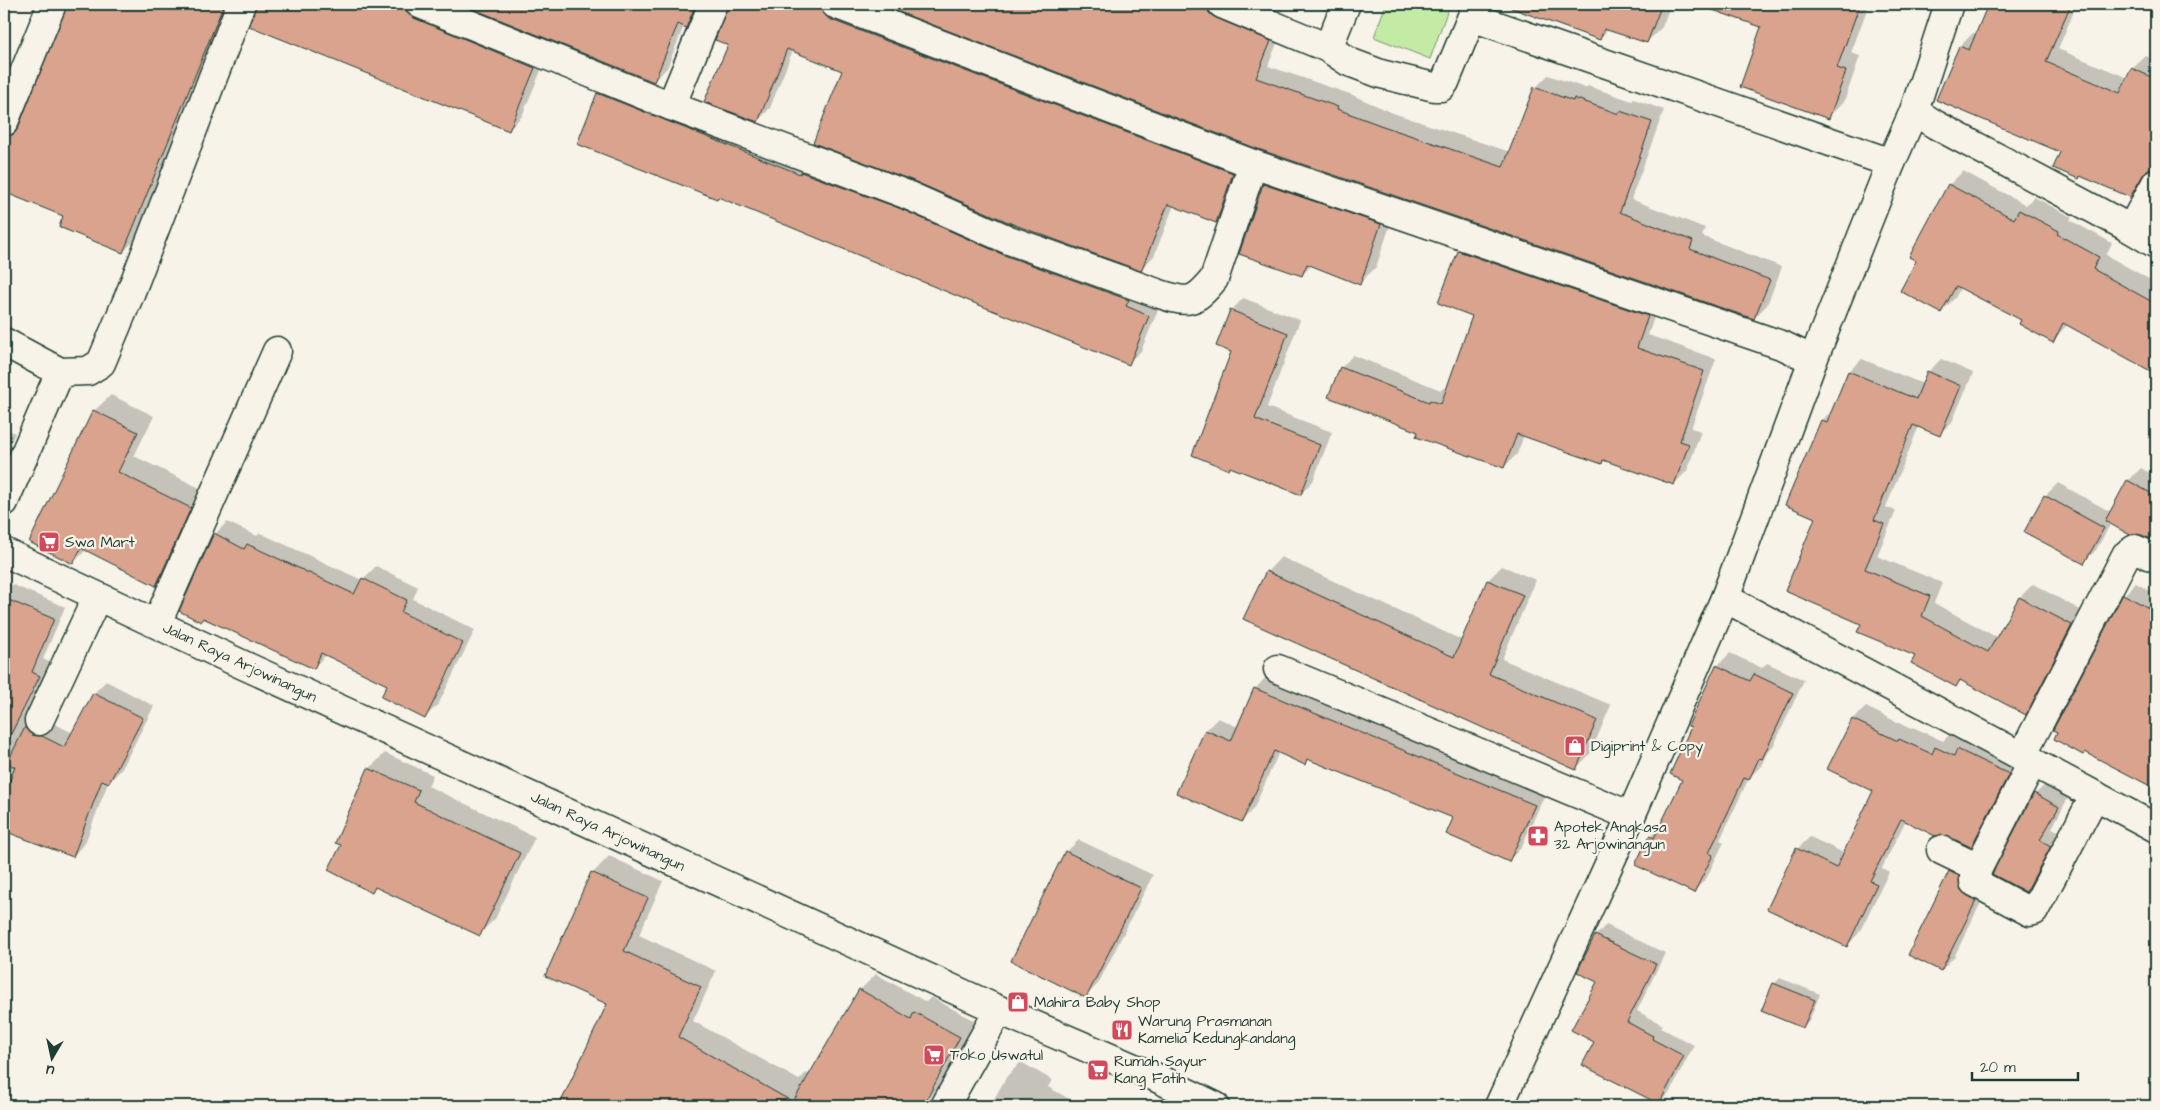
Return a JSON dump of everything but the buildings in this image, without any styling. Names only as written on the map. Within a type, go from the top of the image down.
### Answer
[{"type":"street","points":[[4,122],[52,4]]},
{"type":"street","points":[[4,342],[60,372],[88,371],[101,363],[133,286],[241,4]]},
{"type":"street","points":[[420,4],[670,106],[905,194],[1009,240],[1182,301],[1194,299],[1202,294],[1214,279],[1253,164]]},
{"type":"street","points":[[670,106],[713,4]]},
{"type":"street","points":[[836,4],[1253,164],[1784,346],[1812,360]]},
{"type":"street","points":[[1222,4],[1328,48],[1348,62],[1434,87],[1441,87],[1445,82],[1475,10],[1891,163]]},
{"type":"street","points":[[1328,48],[1346,4]]},
{"type":"street","points":[[1499,1106],[1631,816],[1725,598],[1812,360],[1891,163],[1914,111],[1949,4]]},
{"type":"street","points":[[1914,111],[1936,125],[2156,244]]},
{"type":"street","points":[[2131,229],[2156,183]]},
{"type":"street","points":[[157,623],[277,350]]},
{"type":"street","points":[[4,502],[60,372]]},
{"type":"street","points":[[2095,795],[2034,911],[2030,912],[1974,882],[1974,877],[2028,758],[2126,555],[2135,549],[2156,558]]},
{"type":"street","name":"Jalan Raya Arjowinangun","points":[[4,552],[241,664],[999,1010],[1155,1077],[1215,1106]]},
{"type":"street","points":[[39,721],[97,597]]},
{"type":"street","points":[[1725,598],[2156,828]]},
{"type":"street","points":[[1278,669],[1631,816]]},
{"type":"street","points":[[1941,850],[1978,868]]},
{"type":"street","points":[[945,1106],[999,1010]]},
{"type":"green space","points":[[1386,4],[1450,4],[1430,59],[1374,37]]},
{"type":"place","name":"Swa Mart","points":[[49,542]]},
{"type":"place","name":"Digiprint & Copy","points":[[1575,746]]},
{"type":"place","name":"Apotek Angkasa 32 Arjowinangun","points":[[1538,836]]},
{"type":"place","name":"Mahira Baby Shop","points":[[1018,1002]]},
{"type":"place","name":"Warung Prasmanan Kamelia Kedungkandang","points":[[1122,1030]]},
{"type":"place","name":"Toko Uswatul","points":[[934,1055]]},
{"type":"place","name":"Rumah Sayur Kang Fatih","points":[[1098,1070]]}]
